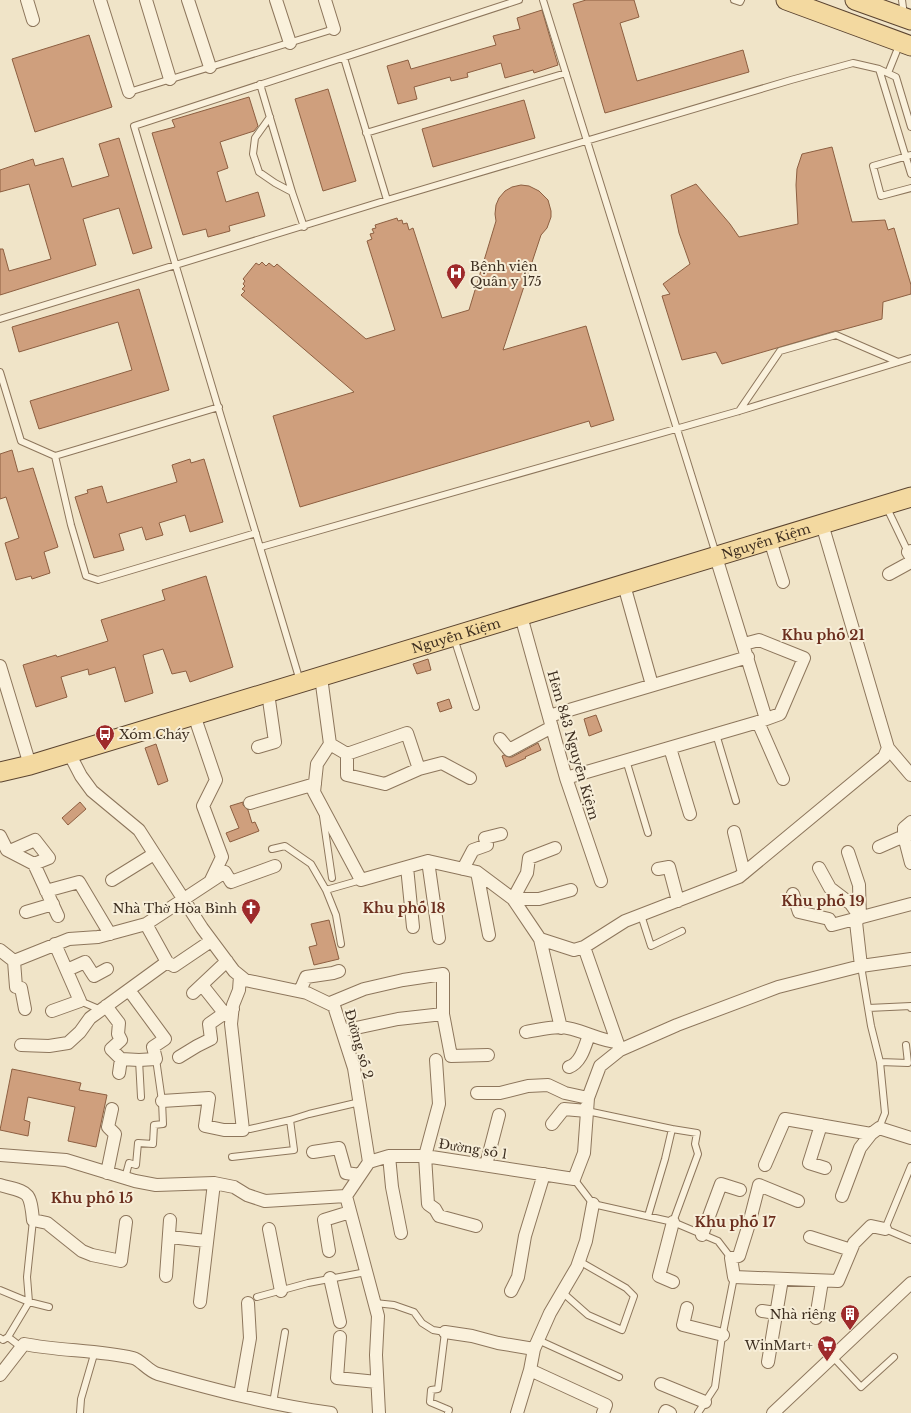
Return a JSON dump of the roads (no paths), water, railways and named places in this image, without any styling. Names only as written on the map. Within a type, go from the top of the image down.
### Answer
[{"type":"main road","points":[[786,0],[906,44],[906,13],[855,0]]},
{"type":"main road","name":"Nguyễn Kiệm","points":[[0,772],[30,765],[911,497]]},
{"type":"street","points":[[27,0],[33,20]]},
{"type":"street","points":[[100,0],[129,92]]},
{"type":"street","points":[[146,0],[170,79]]},
{"type":"street","points":[[188,0],[210,67]]},
{"type":"street","points":[[276,0],[290,43]]},
{"type":"street","points":[[325,0],[334,29]]},
{"type":"street","points":[[822,524],[888,748],[911,775]]},
{"type":"street","points":[[770,540],[782,582]]},
{"type":"street","points":[[889,574],[910,555]]},
{"type":"street","points":[[716,556],[748,656],[762,720],[783,779]]},
{"type":"street","points":[[624,585],[652,685]]},
{"type":"street","name":"Hẻm 843 Nguyễn Kiệm","points":[[521,616],[566,778],[601,881]]},
{"type":"street","points":[[566,778],[780,714],[804,658],[759,640],[744,644]]},
{"type":"street","points":[[500,739],[509,750],[551,722],[652,685],[748,656]]},
{"type":"street","points":[[0,666],[30,765]]},
{"type":"street","points":[[321,677],[330,744],[317,764],[314,792],[361,880],[428,861],[477,872],[513,899],[540,939],[561,1028]]},
{"type":"street","points":[[258,747],[275,742],[268,693]]},
{"type":"street","points":[[194,715],[216,780],[203,806],[222,857],[212,880]]},
{"type":"street","points":[[330,744],[347,754],[407,733],[419,768]]},
{"type":"street","points":[[670,748],[690,814]]},
{"type":"street","points":[[540,939],[574,950],[584,947],[625,922],[739,877],[884,757],[888,748]]},
{"type":"street","name":"Đường số 2","points":[[69,753],[81,776],[92,791],[139,830],[184,900],[234,971],[245,980],[307,993],[334,1006],[354,1068],[369,1162]]},
{"type":"street","points":[[347,754],[347,775],[385,784],[419,768],[442,763],[470,778]]},
{"type":"street","points":[[250,803],[315,784]]},
{"type":"street","points":[[911,822],[904,828],[907,835],[911,863]]},
{"type":"street","points":[[734,832],[744,873]]},
{"type":"street","points":[[463,869],[473,850],[487,845],[485,838],[502,834]]},
{"type":"street","points":[[879,847],[907,835]]},
{"type":"street","points":[[0,836],[7,850],[34,864],[58,916]]},
{"type":"street","points":[[10,851],[35,840],[49,858],[34,864]]},
{"type":"street","points":[[513,899],[527,873],[528,858],[555,848]]},
{"type":"street","points":[[848,852],[859,885],[860,917],[856,922],[861,966]]},
{"type":"street","points":[[112,880],[154,854]]},
{"type":"street","points":[[428,861],[439,938]]},
{"type":"street","points":[[14,961],[69,939],[98,937],[146,924],[225,872],[231,882],[275,866]]},
{"type":"street","points":[[658,869],[669,866],[678,901]]},
{"type":"street","points":[[407,867],[413,927]]},
{"type":"street","points":[[819,868],[830,888],[851,904],[860,917]]},
{"type":"street","points":[[477,872],[489,935]]},
{"type":"street","points":[[46,891],[79,882],[110,934]]},
{"type":"street","points":[[513,899],[539,899],[571,890]]},
{"type":"street","points":[[793,894],[799,912],[829,919],[832,925],[911,904]]},
{"type":"street","points":[[26,912],[53,904]]},
{"type":"street","points":[[146,924],[167,962],[174,966],[211,940]]},
{"type":"street","points":[[52,1011],[80,1001],[55,944]]},
{"type":"street","points":[[584,947],[619,1046]]},
{"type":"street","points":[[0,950],[14,961],[16,987],[21,988],[25,1009]]},
{"type":"street","points":[[574,1179],[584,1153],[588,1098],[600,1066],[619,1046],[778,987],[861,966],[911,959]]},
{"type":"street","points":[[193,993],[227,961]]},
{"type":"street","points":[[67,970],[85,962],[94,976],[107,969]]},
{"type":"street","points":[[21,1045],[49,1046],[68,1043],[80,1032],[90,1018],[167,962]]},
{"type":"street","points":[[300,991],[306,977],[339,971]]},
{"type":"street","points":[[330,1003],[364,989],[403,980],[443,974],[443,1014],[451,1056],[488,1055]]},
{"type":"street","points":[[179,1057],[211,1039],[209,1024],[229,1011],[239,990],[240,976]]},
{"type":"street","points":[[162,1101],[209,1098],[205,1126],[224,1130],[243,1130],[229,1011],[202,985]]},
{"type":"street","points":[[103,1008],[119,1023],[118,1034],[121,1040],[111,1049],[121,1060],[156,1059],[153,1047],[165,1039],[129,990]]},
{"type":"street","points":[[342,1031],[398,1019],[443,1014]]},
{"type":"street","points":[[526,1032],[552,1027],[571,1029],[619,1046]]},
{"type":"street","points":[[569,1067],[573,1066],[578,1061],[589,1035]]},
{"type":"street","points":[[119,1072],[121,1060]]},
{"type":"street","points":[[436,1060],[439,1104],[425,1156],[428,1204],[435,1209],[439,1216],[476,1226]]},
{"type":"street","points":[[477,1093],[500,1093],[528,1086],[548,1085],[565,1093],[588,1098]]},
{"type":"street","points":[[107,1173],[115,1134],[108,1127],[112,1109]]},
{"type":"street","points":[[552,1124],[564,1109],[587,1111]]},
{"type":"street","points":[[486,1165],[499,1115]]},
{"type":"street","points":[[764,1165],[785,1119],[820,1125],[875,1131],[911,1138]]},
{"type":"street","points":[[820,1125],[808,1163],[825,1168]]},
{"type":"street","points":[[842,1196],[860,1148],[875,1131]]},
{"type":"street","points":[[313,1152],[339,1148],[346,1174],[360,1175]]},
{"type":"street","points":[[0,1155],[66,1160],[124,1178],[156,1185],[214,1184],[234,1187],[247,1195],[265,1201],[346,1196]]},
{"type":"street","points":[[389,1156],[392,1187],[401,1233]]},
{"type":"street","name":"Đường số 1","points":[[369,1162],[389,1156],[425,1156],[574,1179]]},
{"type":"street","points":[[369,1162],[346,1196],[378,1316],[376,1355],[378,1413]]},
{"type":"street","points":[[511,1290],[518,1278],[525,1236],[544,1174]]},
{"type":"street","points":[[200,1302],[206,1241],[214,1184]]},
{"type":"street","points":[[702,1234],[721,1184],[740,1190]]},
{"type":"street","points":[[0,1185],[25,1192],[31,1201],[33,1220],[47,1223],[82,1251],[92,1255],[121,1262],[126,1222]]},
{"type":"street","points":[[798,1201],[759,1185],[739,1256],[731,1258],[734,1277],[838,1281],[854,1243],[871,1226],[885,1229]]},
{"type":"street","points":[[517,1413],[536,1344],[550,1313],[580,1261],[586,1241],[593,1204]]},
{"type":"street","points":[[329,1251],[324,1220],[350,1212]]},
{"type":"street","points":[[166,1276],[170,1237],[170,1220]]},
{"type":"street","points":[[673,1222],[659,1276],[673,1282]]},
{"type":"street","points":[[269,1229],[281,1291]]},
{"type":"street","points":[[170,1237],[206,1241]]},
{"type":"street","points":[[810,1237],[851,1250]]},
{"type":"street","points":[[330,1278],[340,1322]]},
{"type":"street","points":[[768,1362],[782,1279]]},
{"type":"street","points":[[816,1318],[822,1280]]},
{"type":"street","points":[[773,1413],[911,1283]]},
{"type":"street","points":[[240,1395],[250,1338],[253,1300]]},
{"type":"street","points":[[687,1308],[683,1325],[723,1334]]},
{"type":"street","points":[[762,1311],[776,1313]]},
{"type":"street","points":[[445,1332],[472,1336],[498,1343],[536,1344]]},
{"type":"street","points":[[340,1337],[337,1378],[377,1382]]},
{"type":"street","points":[[0,1375],[24,1344],[41,1347],[95,1351],[136,1358],[151,1372],[240,1395],[272,1408],[291,1408],[331,1413]]},
{"type":"street","points":[[530,1370],[605,1409]]},
{"type":"street","points":[[661,1384],[705,1402]]},
{"type":"street","points":[[665,1413],[666,1411],[670,1413]]},
{"type":"lane","points":[[301,683],[134,126],[519,0]]},
{"type":"lane","points":[[543,0],[716,556]]},
{"type":"lane","points":[[734,0],[740,2],[741,0]]},
{"type":"lane","points":[[129,92],[334,29]]},
{"type":"lane","points":[[888,73],[906,44]]},
{"type":"lane","points":[[344,58],[387,200]]},
{"type":"lane","points":[[0,319],[387,200],[853,63],[879,69],[896,77],[911,127]]},
{"type":"lane","points":[[879,69],[908,156],[911,174]]},
{"type":"lane","points":[[366,133],[566,73]]},
{"type":"lane","points":[[260,84],[292,192],[304,226]]},
{"type":"lane","points":[[270,117],[255,138],[253,154],[259,172],[274,183],[292,192]]},
{"type":"lane","points":[[908,156],[873,166],[881,196],[911,188]]},
{"type":"lane","points":[[739,411],[780,351],[836,335],[898,362]]},
{"type":"lane","points":[[261,547],[739,411],[911,358]]},
{"type":"lane","points":[[0,372],[20,441],[55,456],[219,407]]},
{"type":"lane","points":[[55,456],[70,525],[86,576],[98,580],[256,533]]},
{"type":"lane","points":[[885,505],[910,555]]},
{"type":"lane","points":[[454,636],[476,707]]},
{"type":"lane","points":[[716,734],[736,801]]},
{"type":"lane","points":[[626,760],[648,833]]},
{"type":"lane","points":[[321,806],[332,878]]},
{"type":"lane","points":[[272,849],[285,846],[309,863],[326,890],[336,915],[341,944]]},
{"type":"lane","points":[[326,890],[361,880]]},
{"type":"lane","points":[[641,915],[651,946],[682,931]]},
{"type":"lane","points":[[861,966],[871,1026],[880,1062],[885,1113],[875,1131]]},
{"type":"lane","points":[[80,1001],[103,1008]]},
{"type":"lane","points":[[868,1008],[911,1006],[911,1008]]},
{"type":"lane","points":[[880,1062],[908,1063],[906,1044]]},
{"type":"lane","points":[[124,1178],[129,1163],[136,1165],[138,1143],[153,1144],[154,1125],[163,1124],[162,1101],[156,1059]]},
{"type":"lane","points":[[139,1060],[141,1097]]},
{"type":"lane","points":[[250,1130],[360,1102]]},
{"type":"lane","points":[[587,1111],[697,1133],[695,1144],[698,1154],[673,1222]]},
{"type":"lane","points":[[232,1157],[294,1150],[290,1120]]},
{"type":"lane","points":[[648,1216],[665,1159],[672,1129]]},
{"type":"lane","points":[[911,1166],[885,1229],[911,1240]]},
{"type":"lane","points":[[574,1179],[593,1204],[673,1222],[718,1241],[731,1258]]},
{"type":"lane","points":[[0,1338],[3,1340],[8,1337],[29,1302],[27,1276],[33,1220]]},
{"type":"lane","points":[[562,1292],[588,1315],[622,1330],[634,1296],[626,1288],[580,1261]]},
{"type":"lane","points":[[253,1300],[330,1278],[366,1272]]},
{"type":"lane","points":[[698,1413],[715,1386],[734,1277]]},
{"type":"lane","points":[[0,1290],[29,1302],[49,1307]]},
{"type":"lane","points":[[375,1302],[394,1305],[414,1312],[422,1323],[433,1330],[445,1332],[438,1389],[430,1390],[430,1402],[449,1410],[448,1413]]},
{"type":"lane","points":[[272,1408],[285,1332]]},
{"type":"lane","points":[[8,1337],[21,1347]]},
{"type":"lane","points":[[536,1344],[618,1377]]},
{"type":"lane","points":[[80,1413],[80,1398],[95,1351]]},
{"type":"lane","points":[[833,1357],[861,1387],[894,1357]]},
{"type":"place","name":"Bệnh viện Quân y 175","points":[[456,290]]},
{"type":"place","name":"Xóm Cháy","points":[[105,751]]},
{"type":"place","name":"Nhà Thờ Hòa Bình","points":[[251,925]]},
{"type":"place","name":"Nhà riêng","points":[[850,1331]]},
{"type":"place","name":"WinMart+","points":[[827,1362]]},
{"type":"district","name":"Khu phố 21","points":[[823,635]]},
{"type":"district","name":"Khu phố 19","points":[[823,901]]},
{"type":"district","name":"Khu phố 18","points":[[404,908]]},
{"type":"district","name":"Khu phố 15","points":[[92,1198]]},
{"type":"district","name":"Khu phố 17","points":[[735,1222]]}]
